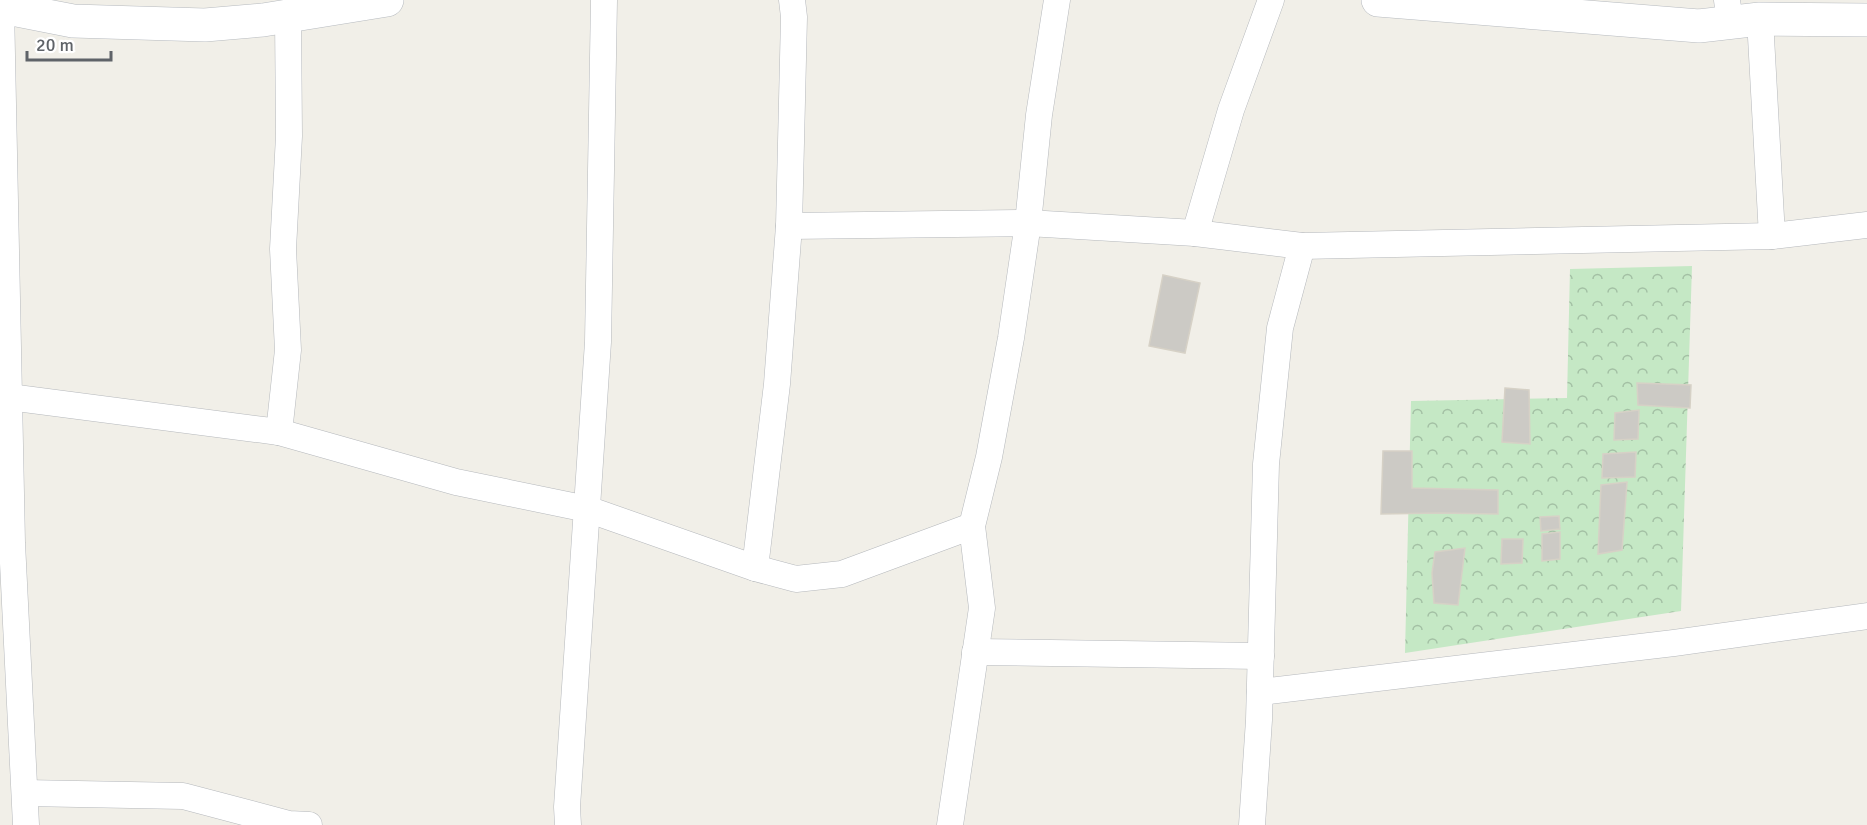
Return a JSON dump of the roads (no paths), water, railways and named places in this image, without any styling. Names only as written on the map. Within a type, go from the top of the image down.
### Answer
[{"type":"main road","points":[[1,0],[1,8],[73,21],[205,25],[263,20],[387,0]]},
{"type":"main road","points":[[1378,0],[1700,26],[1739,14],[1867,20]]},
{"type":"street","points":[[568,825],[567,807],[598,342],[604,0]]},
{"type":"street","points":[[755,568],[777,384],[789,226],[794,17],[792,0]]},
{"type":"street","points":[[950,825],[982,608],[972,526],[989,457],[1007,360],[1028,223],[1039,115],[1057,0]]},
{"type":"street","points":[[1195,233],[1231,110],[1271,0]]},
{"type":"street","points":[[1,8],[12,543],[26,825]]},
{"type":"street","points":[[1739,14],[1772,236]]},
{"type":"street","points":[[279,432],[288,350],[283,249],[289,136],[288,16]]},
{"type":"street","points":[[789,226],[1028,223],[1195,233],[1302,246],[1772,236],[1867,225]]},
{"type":"street","points":[[1252,825],[1260,692],[1266,464],[1280,328],[1302,246]]},
{"type":"street","points":[[9,398],[279,432],[456,482],[587,509],[755,568],[796,579],[842,574],[972,526]]},
{"type":"street","points":[[1260,692],[1674,644],[1867,616]]},
{"type":"street","points":[[975,652],[1261,656]]},
{"type":"street","points":[[25,793],[183,796],[296,825]]}]
